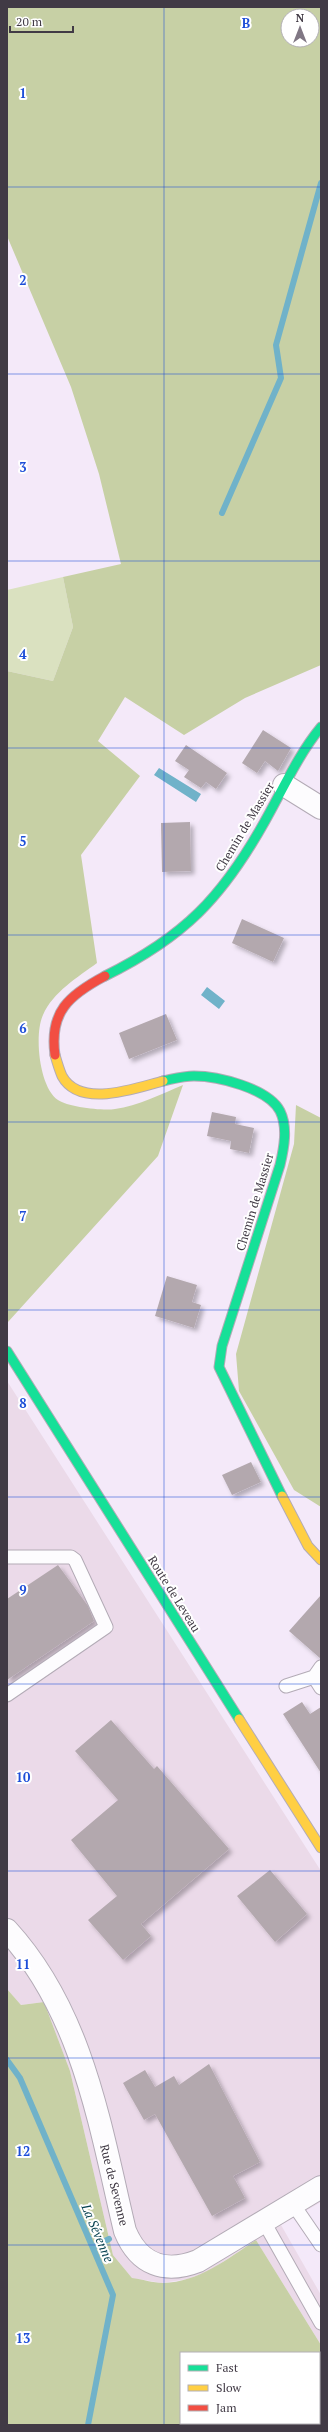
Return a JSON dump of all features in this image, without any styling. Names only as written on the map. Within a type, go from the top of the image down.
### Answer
[{"type":"street","name":"Chemin de Massier","points":[[321,728],[307,744],[234,871],[205,908],[173,936],[138,960],[92,982],[64,1005],[56,1017],[54,1031],[54,1053],[59,1070],[67,1084],[78,1091],[116,1094],[173,1078],[206,1077],[255,1092],[275,1103],[281,1113],[284,1146],[276,1177],[222,1346],[219,1367],[297,1527],[308,1546],[321,1560]]},
{"type":"street","points":[[284,785],[321,808]]},
{"type":"street","name":"Route de Leveau","points":[[7,1351],[321,1848]]},
{"type":"street","name":"Rue de Sevenne","points":[[11,1941],[55,1998],[82,2059],[125,2232],[136,2252],[156,2265],[182,2267],[198,2261],[321,2187]]},
{"type":"lane","points":[[7,1557],[61,1556],[75,1560],[106,1627],[7,1695]]},
{"type":"lane","points":[[286,1686],[317,1672],[321,1688]]},
{"type":"lane","points":[[294,2204],[321,2245]]},
{"type":"lane","points":[[264,2222],[321,2323]]},
{"type":"shaded area","points":[[7,1381],[321,1871],[321,2202],[281,2225],[321,2295],[321,2345],[256,2240],[209,2271],[188,2279],[162,2283],[132,2278],[113,2255],[70,2071],[44,2002],[21,2005],[7,1989]]},
{"type":"green space","points":[[7,7],[321,7],[321,665],[245,698],[184,735],[125,697],[98,741],[140,776],[81,855],[97,963],[59,992],[47,1007],[40,1024],[40,1060],[46,1084],[58,1100],[69,1105],[94,1109],[115,1109],[149,1099],[183,1085],[158,1156],[8,1322],[7,671],[53,681],[73,627],[63,577],[121,564],[99,474],[71,387],[7,236]]},
{"type":"green space","points":[[63,577],[73,627],[53,681],[7,671],[7,590]]},
{"type":"green space","points":[[296,1105],[321,1118],[321,1507],[294,1490],[239,1391],[236,1354],[294,1144]]},
{"type":"green space","points":[[7,1989],[21,2005],[44,2002],[70,2071],[113,2255],[132,2278],[159,2283],[176,2282],[201,2274],[223,2262],[256,2240],[321,2345],[321,2425],[7,2425]]},
{"type":"water","points":[[159,768],[201,794],[196,802],[154,775]]},
{"type":"water","points":[[207,987],[225,1001],[219,1009],[201,995]]},
{"type":"building","points":[[263,730],[291,748],[278,771],[265,761],[257,773],[242,763]]},
{"type":"building","points":[[186,745],[227,773],[216,789],[206,782],[201,788],[184,777],[189,770],[175,761]]},
{"type":"building","points":[[190,822],[191,871],[162,872],[161,823]]},
{"type":"building","points":[[242,919],[284,938],[273,962],[232,943]]},
{"type":"building","points":[[166,1014],[177,1040],[129,1059],[119,1033]]},
{"type":"building","points":[[212,1112],[236,1117],[235,1124],[254,1128],[249,1153],[230,1149],[231,1141],[207,1136]]},
{"type":"building","points":[[167,1276],[197,1285],[192,1302],[201,1305],[194,1328],[155,1316]]},
{"type":"building","points":[[251,1462],[261,1482],[232,1495],[222,1475]]},
{"type":"building","points":[[58,1565],[88,1606],[94,1621],[7,1680],[7,1599]]},
{"type":"building","points":[[321,1595],[321,1659],[289,1631]]},
{"type":"building","points":[[302,1702],[310,1714],[321,1707],[321,1773],[283,1714]]},
{"type":"building","points":[[111,1720],[154,1769],[157,1766],[229,1849],[141,1924],[151,1936],[123,1960],[88,1920],[117,1896],[71,1840],[118,1800],[75,1751]]},
{"type":"building","points":[[270,1870],[307,1914],[275,1942],[237,1896]]},
{"type":"building","points":[[209,2064],[260,2162],[233,2176],[245,2198],[212,2216],[155,2114],[144,2120],[123,2083],[145,2070],[155,2087],[174,2076],[179,2085]]},
{"type":"waterway","points":[[222,513],[281,378],[276,345],[321,183]]},
{"type":"waterway","name":"La Sévenne","points":[[7,2060],[20,2078],[113,2295],[88,2425]]},
{"type":"waterway","points":[[93,2247],[109,2239]]},
{"type":"traffic: fast","points":[[105,976],[133,961],[179,930],[216,894],[249,848],[305,749],[321,727]]},
{"type":"traffic: fast","points":[[163,1081],[194,1076],[228,1081],[254,1090],[265,1096],[274,1103],[280,1111],[282,1117],[285,1131],[280,1165],[222,1346],[219,1367],[282,1496]]},
{"type":"traffic: fast","points":[[7,1351],[239,1719]]},
{"type":"traffic: slow","points":[[55,1055],[62,1076],[70,1086],[82,1092],[109,1094],[163,1081]]},
{"type":"traffic: slow","points":[[282,1496],[308,1546],[321,1560]]},
{"type":"traffic: slow","points":[[239,1719],[321,1848]]},
{"type":"traffic: jam","points":[[55,1055],[55,1027],[64,1006],[81,990],[105,976]]}]
